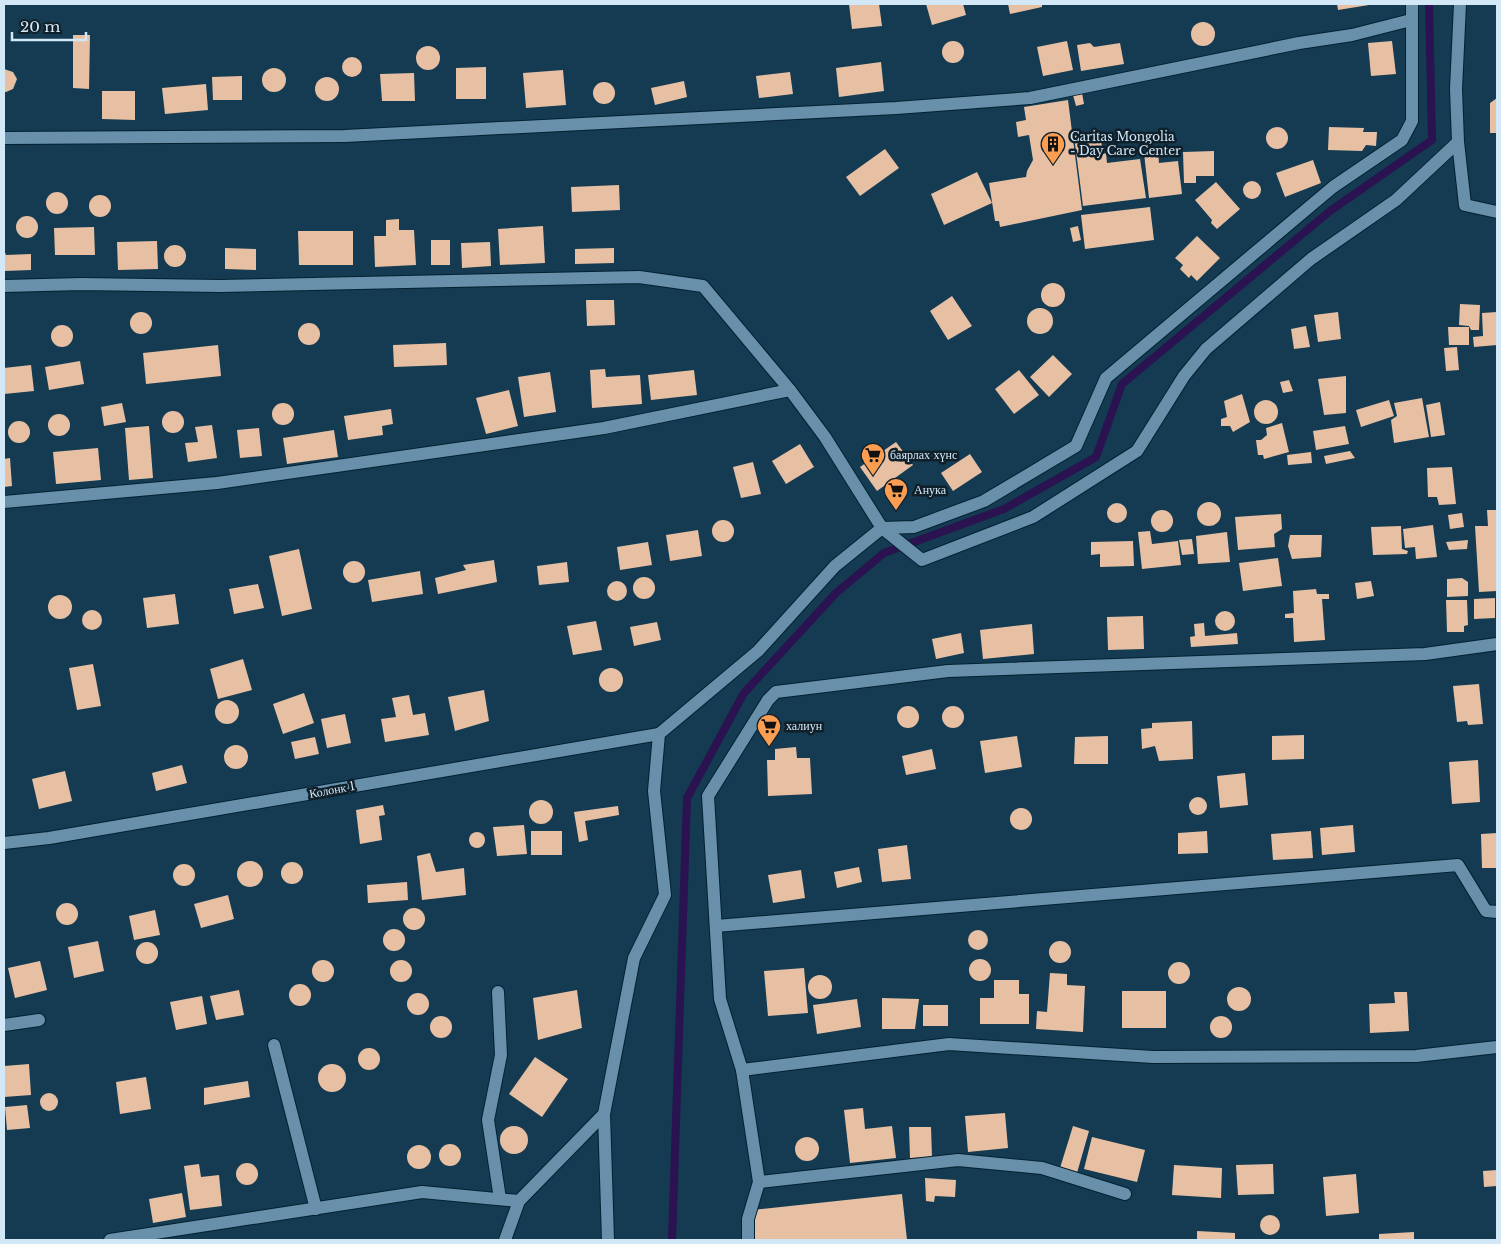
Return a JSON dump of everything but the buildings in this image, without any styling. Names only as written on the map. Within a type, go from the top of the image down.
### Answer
[{"type":"street","points":[[608,1240],[604,1114],[634,958],[665,895],[654,791],[659,734],[758,651],[835,566],[882,528],[914,527],[984,501],[1076,446],[1106,378],[1333,186],[1402,140],[1412,121],[1412,4]]},
{"type":"street","points":[[1460,4],[1456,89],[1458,142],[1465,205],[1497,212]]},
{"type":"street","points":[[4,138],[345,136],[896,108],[1030,98],[1299,43],[1352,35],[1411,20]]},
{"type":"street","points":[[4,286],[81,284],[220,286],[639,277],[703,286],[790,390],[825,437],[882,528],[922,560],[1033,517],[1137,451],[1184,376],[1206,349],[1311,259],[1396,200],[1458,142]]},
{"type":"street","points":[[4,502],[217,483],[410,456],[604,428],[790,390]]},
{"type":"street","points":[[748,1240],[748,1219],[759,1182],[742,1070],[720,999],[708,796],[768,700],[776,692],[948,671],[1425,654],[1497,644]]},
{"type":"street","name":"Колонк 1","points":[[4,843],[59,836],[659,734]]},
{"type":"street","points":[[716,926],[1458,865],[1486,911],[1497,912]]},
{"type":"street","points":[[498,992],[500,1055],[488,1120],[500,1199]]},
{"type":"street","points":[[4,1025],[39,1020]]},
{"type":"street","points":[[742,1070],[949,1044],[1153,1057],[1416,1056],[1497,1047]]},
{"type":"street","points":[[274,1045],[316,1209]]},
{"type":"street","points":[[505,1240],[519,1202],[604,1114]]},
{"type":"street","points":[[759,1182],[958,1160],[1042,1168],[1125,1194]]},
{"type":"street","points":[[110,1240],[422,1192],[519,1202]]},
{"type":"waterway","points":[[672,1240],[687,798],[744,693],[836,593],[884,553],[1004,509],[1096,457],[1122,384],[1330,211],[1432,140],[1429,4]]},
{"type":"place","name":"Caritas Mongolia - Day Care Center","points":[[1053,165]]},
{"type":"place","name":"баярлах хүнс","points":[[873,476]]},
{"type":"place","name":"Анука","points":[[896,511]]},
{"type":"place","name":"халиун","points":[[769,747]]}]
